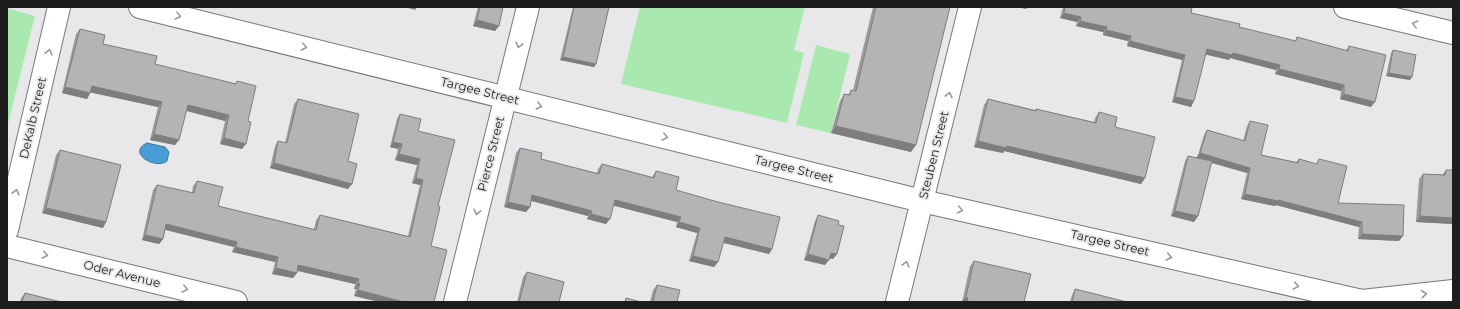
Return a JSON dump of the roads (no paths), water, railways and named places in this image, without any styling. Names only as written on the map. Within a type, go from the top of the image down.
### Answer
[{"type":"main road","name":"DeKalb Street","points":[[7,230],[59,7]]},
{"type":"main road","name":"Targee Street","points":[[140,7],[922,201],[1362,301],[1453,291]]},
{"type":"main road","name":"Pierce Street","points":[[455,302],[528,7]]},
{"type":"main road","name":"Steuben Street","points":[[897,302],[970,7]]},
{"type":"main road","points":[[1345,7],[1453,33]]},
{"type":"main road","name":"Oder Avenue","points":[[7,246],[236,302]]},
{"type":"water","points":[[147,143],[165,147],[169,152],[167,161],[156,163],[145,159],[141,155],[140,151],[141,147]]}]
